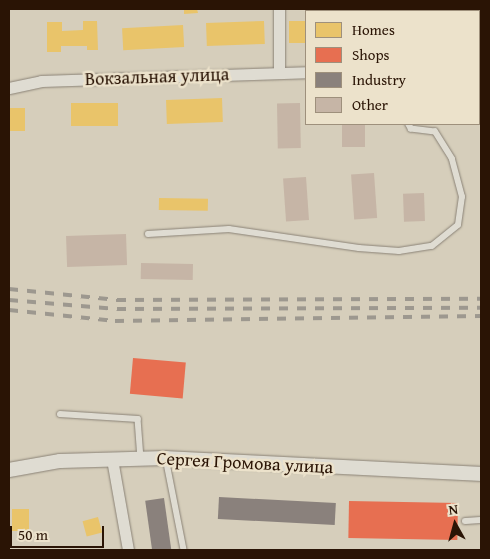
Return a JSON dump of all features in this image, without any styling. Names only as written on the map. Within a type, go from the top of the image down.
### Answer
[{"type":"street","points":[[279,9],[279,72]]},
{"type":"street","name":"Вокзальная улица","points":[[9,88],[41,81],[305,72]]},
{"type":"street","name":"Сергея Громова улица","points":[[9,470],[60,461],[166,458],[481,474]]},
{"type":"street","points":[[112,459],[128,550]]},
{"type":"lane","points":[[148,234],[229,229],[399,251],[432,246],[458,225],[462,197],[452,159],[435,132],[410,129],[408,125]]},
{"type":"lane","points":[[60,414],[138,419],[141,459]]},
{"type":"lane","points":[[166,458],[184,550]]},
{"type":"lane","points":[[465,520],[481,520]]},
{"type":"building: Homes","points":[[184,9],[197,9],[198,13],[184,14]]},
{"type":"building: Homes","points":[[480,14],[481,14],[480,35]]},
{"type":"building: Homes","points":[[83,21],[97,21],[98,50],[87,50],[87,46],[61,46],[61,52],[47,52],[47,22],[62,22],[62,31],[83,30]]},
{"type":"building: Homes","points":[[264,21],[265,44],[207,46],[206,23]]},
{"type":"building: Homes","points":[[289,21],[305,21],[305,43],[289,43]]},
{"type":"building: Homes","points":[[183,25],[184,47],[123,50],[122,28]]},
{"type":"building: Homes","points":[[222,98],[223,122],[167,124],[166,100]]},
{"type":"building: Homes","points":[[71,103],[118,103],[118,126],[71,126]]},
{"type":"building: Homes","points":[[9,108],[25,108],[25,131],[9,131]]},
{"type":"building: Homes","points":[[159,198],[208,199],[208,211],[159,210]]},
{"type":"building: Homes","points":[[12,509],[29,509],[29,531],[12,531]]},
{"type":"building: Homes","points":[[98,517],[102,532],[87,537],[83,521]]},
{"type":"building: Shops","points":[[133,358],[186,363],[183,398],[130,394]]},
{"type":"building: Shops","points":[[349,501],[458,503],[457,540],[348,538]]},
{"type":"building: Industry","points":[[219,497],[336,503],[335,525],[218,519]]},
{"type":"building: Industry","points":[[164,498],[171,549],[152,550],[145,501]]},
{"type":"building: Other","points":[[277,103],[300,103],[301,148],[278,148]]},
{"type":"building: Other","points":[[342,125],[365,125],[365,147],[342,147]]},
{"type":"building: Other","points":[[374,173],[377,218],[354,219],[351,175]]},
{"type":"building: Other","points":[[306,177],[309,220],[286,221],[283,179]]},
{"type":"building: Other","points":[[424,193],[425,221],[404,222],[403,194]]},
{"type":"building: Other","points":[[126,234],[127,265],[67,267],[66,236]]},
{"type":"building: Other","points":[[141,263],[193,264],[193,280],[141,279]]},
{"type":"railway","points":[[9,289],[117,300],[481,299]]},
{"type":"railway","points":[[9,300],[117,309],[481,308]]},
{"type":"railway","points":[[9,310],[115,321],[481,316]]}]
